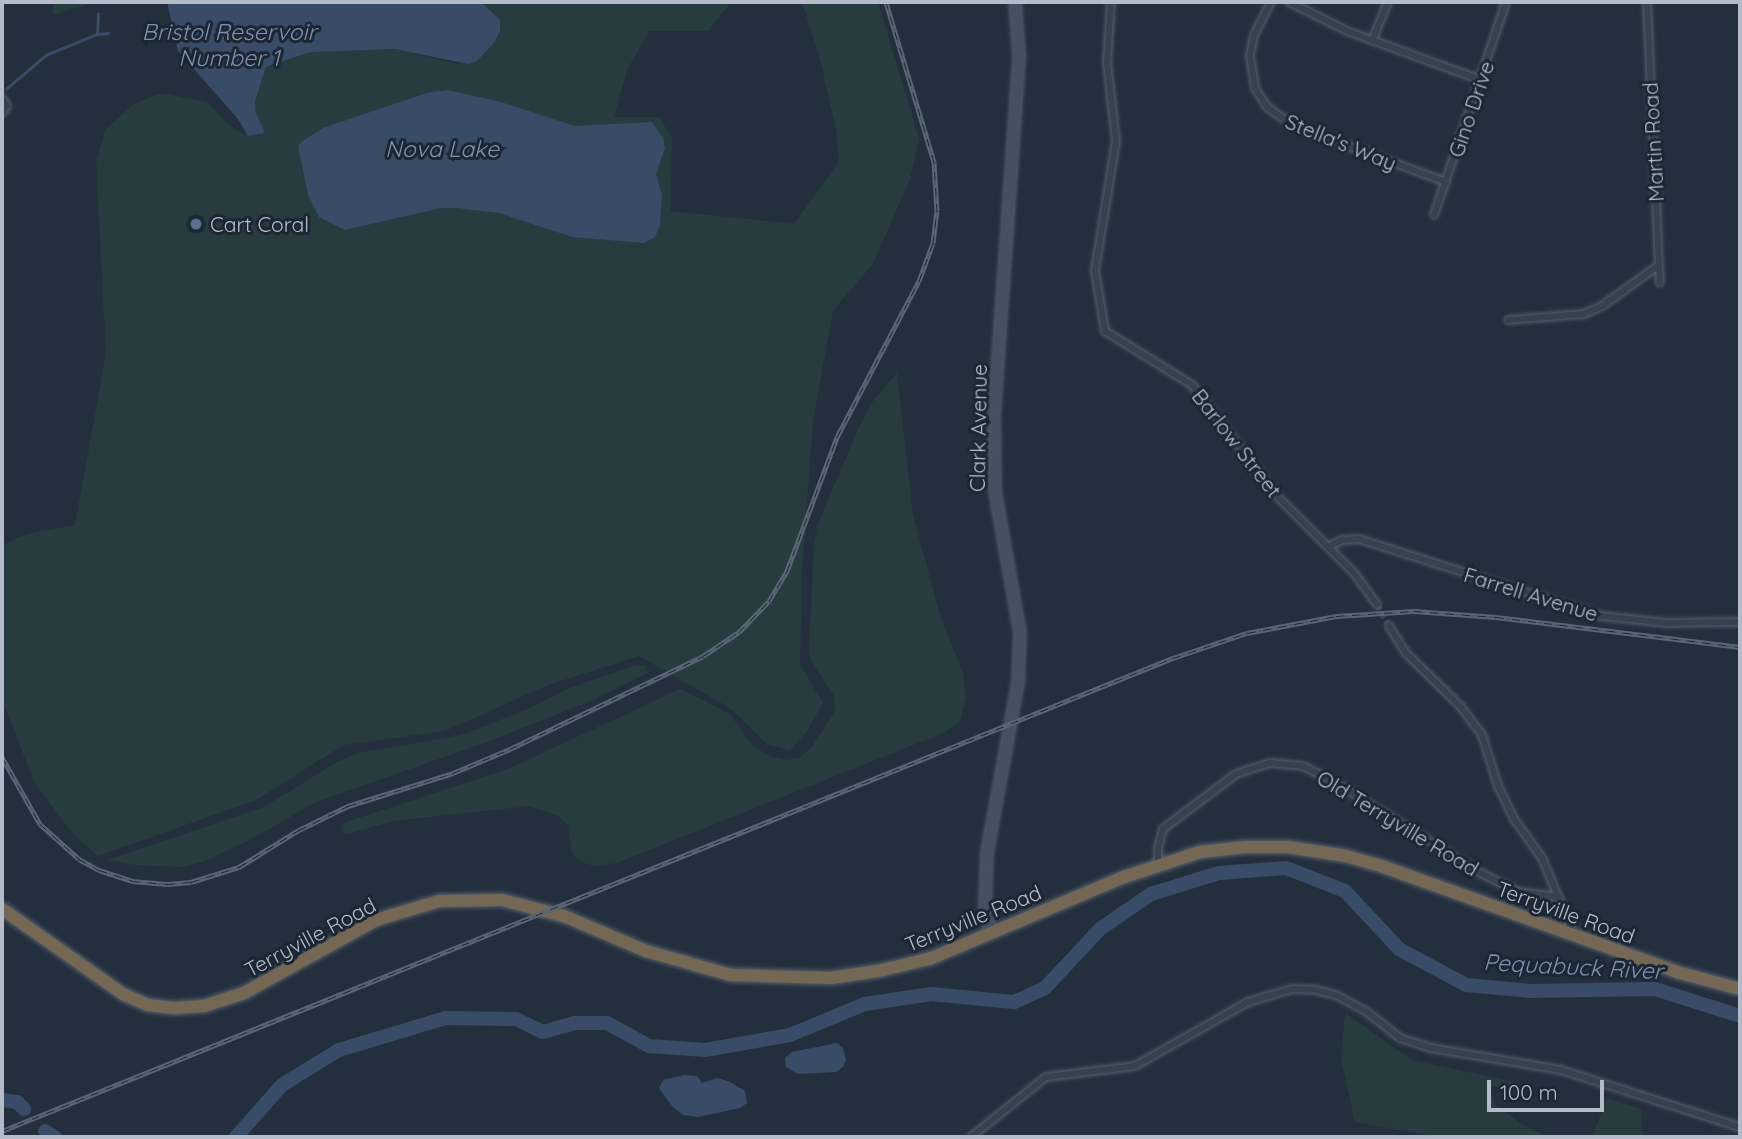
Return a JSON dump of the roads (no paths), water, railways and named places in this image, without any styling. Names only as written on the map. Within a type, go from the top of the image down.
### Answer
[{"type":"highway","name":"Terryville Road","points":[[2,909],[123,994],[148,1004],[174,1008],[204,1006],[244,993],[376,920],[439,901],[502,900],[564,916],[658,955],[730,975],[781,979],[831,978],[883,970],[951,951],[1158,864],[1200,852],[1246,847],[1318,850],[1384,867],[1693,977],[1740,989]]},
{"type":"main road","name":"Clark Avenue","points":[[991,934],[985,907],[985,875],[1018,683],[1020,633],[995,491],[994,428],[1019,55],[1014,2]]},
{"type":"street","name":"Barlow Street","points":[[1111,2],[1107,62],[1116,141],[1095,271],[1105,331],[1192,385],[1278,497],[1354,573],[1377,605]]},
{"type":"street","name":"Stella's Way","points":[[1271,2],[1254,35],[1250,56],[1255,88],[1267,107],[1298,128],[1446,182]]},
{"type":"street","points":[[1289,2],[1372,41],[1481,80]]},
{"type":"street","points":[[1372,41],[1388,2]]},
{"type":"street","name":"Gino Drive","points":[[1434,215],[1506,2]]},
{"type":"street","name":"Martin Road","points":[[1647,2],[1660,283]]},
{"type":"street","points":[[2,98],[7,106],[2,113]]},
{"type":"street","points":[[1508,320],[1584,314],[1602,306],[1659,265]]},
{"type":"street","name":"Farrell Avenue","points":[[1328,547],[1342,540],[1359,539],[1562,606],[1609,617],[1680,624],[1740,622]]},
{"type":"street","points":[[1389,626],[1406,653],[1478,728],[1498,786],[1514,819],[1542,858],[1573,935]]},
{"type":"street","name":"Old Terryville Road","points":[[1158,864],[1158,849],[1163,829],[1183,811],[1236,774],[1270,763],[1303,766],[1331,780],[1479,872],[1517,892],[1559,897]]},
{"type":"street","points":[[971,1137],[1046,1077],[1135,1066],[1248,1002],[1292,989],[1316,990],[1338,996],[1367,1012],[1400,1038],[1431,1048],[1561,1070],[1740,1127]]},
{"type":"water","name":"Bristol Reservoir Number 1","points":[[167,2],[481,2],[500,20],[500,31],[494,43],[477,61],[468,64],[395,49],[310,52],[266,67],[255,101],[255,111],[265,133],[248,136],[238,119],[178,51]]},
{"type":"water","name":"Nova Lake","points":[[447,90],[501,102],[575,126],[652,122],[663,138],[665,148],[656,174],[662,196],[660,225],[655,237],[644,243],[572,237],[499,213],[457,208],[441,208],[345,230],[319,217],[308,195],[298,146],[301,142],[323,128],[427,93]]},
{"type":"water","points":[[837,1043],[843,1048],[846,1060],[843,1067],[836,1072],[798,1074],[786,1067],[785,1058],[792,1052]]},
{"type":"water","points":[[684,1075],[697,1076],[702,1083],[718,1078],[730,1082],[745,1091],[747,1103],[740,1108],[698,1117],[683,1115],[672,1106],[659,1088],[663,1080]]},
{"type":"waterway","points":[[6,89],[46,55],[97,34],[98,14]]},
{"type":"waterway","points":[[97,34],[108,33]]},
{"type":"waterway","name":"Pequabuck River","points":[[236,1137],[282,1085],[339,1050],[446,1018],[516,1019],[543,1032],[575,1023],[607,1023],[649,1046],[705,1050],[790,1035],[865,1004],[931,994],[1014,1002],[1045,988],[1100,929],[1151,894],[1219,873],[1286,868],[1345,891],[1399,949],[1466,985],[1531,991],[1655,989],[1740,1016]]},
{"type":"waterway","name":"Pequabuck River","points":[[2,1100],[17,1102],[24,1109]]},
{"type":"waterway","name":"Pequabuck River","points":[[45,1131],[55,1137]]},
{"type":"tunnel","points":[[1377,605],[1389,626]]},
{"type":"railway","points":[[2,757],[40,824],[79,859],[99,870],[132,881],[167,884],[191,882],[239,867],[299,830],[348,806],[453,773],[510,749],[703,656],[739,632],[769,601],[787,571],[837,437],[919,281],[933,243],[937,211],[934,162],[886,2]]},
{"type":"railway","points":[[2,1131],[1173,658],[1247,633],[1336,616],[1414,611],[1496,617],[1740,647]]},
{"type":"place","name":"Cart Coral","points":[[196,224]]}]
